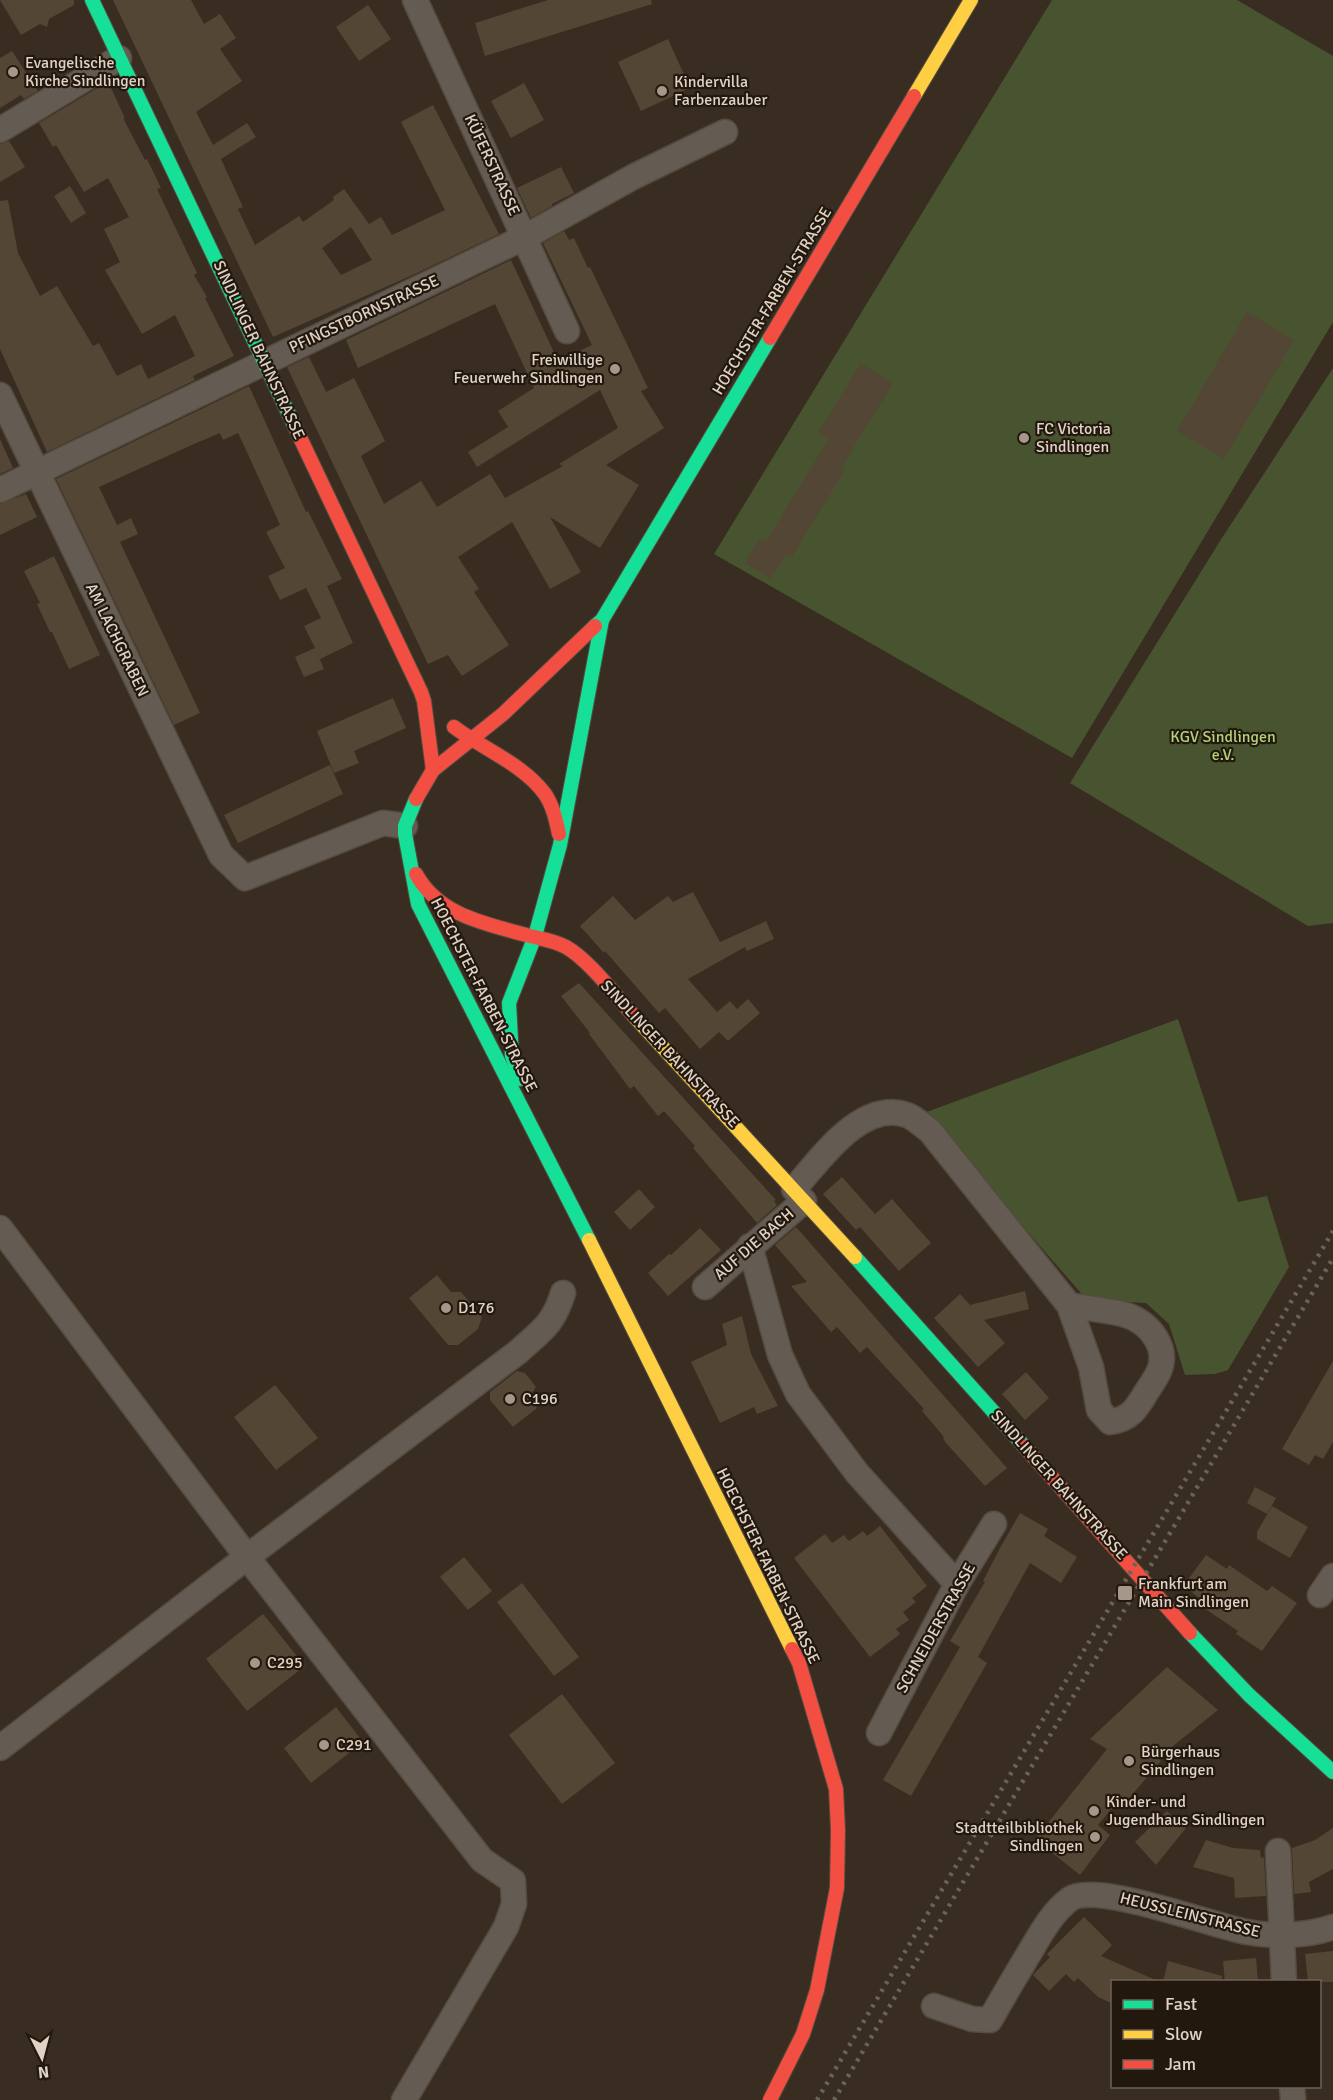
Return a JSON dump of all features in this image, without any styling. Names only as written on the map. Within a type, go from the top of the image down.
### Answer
[{"type":"main road","name":"SINDLINGER BAHNSTRASSE","points":[[92,0],[424,701],[433,771]]},
{"type":"main road","name":"HOECHSTER-FARBEN-STRASSE","points":[[770,2100],[803,2034],[817,1990],[837,1887],[836,1789],[799,1663],[636,1332],[418,904],[409,863],[405,826],[412,806],[433,771],[503,714],[602,620],[971,0]]},
{"type":"main road","name":"HOECHSTER-FARBEN-STRASSE","points":[[539,1141],[512,1056],[509,1003],[536,936],[554,871],[602,620]]},
{"type":"main road","name":"SINDLINGER BAHNSTRASSE","points":[[424,701],[470,740]]},
{"type":"main road","points":[[470,740],[505,759],[540,785],[558,816],[560,844]]},
{"type":"main road","points":[[482,761],[514,767]]},
{"type":"main road","points":[[426,783],[454,766],[464,763]]},
{"type":"main road","points":[[409,863],[428,893],[450,909],[467,917],[536,936]]},
{"type":"main road","points":[[528,901],[537,894],[554,871]]},
{"type":"main road","points":[[467,917],[499,914]]},
{"type":"main road","name":"SINDLINGER BAHNSTRASSE","points":[[536,936],[554,940],[582,959],[799,1195],[1207,1652],[1249,1695],[1333,1772]]},
{"type":"street","name":"KÜFERSTRASSE","points":[[415,0],[567,331]]},
{"type":"street","points":[[0,130],[119,58]]},
{"type":"street","name":"PFINGSTBORNSTRASSE","points":[[0,490],[525,237],[633,177],[725,132]]},
{"type":"street","name":"AM LACHGRABEN","points":[[0,395],[221,855],[245,879],[383,823],[405,826]]},
{"type":"street","points":[[799,1195],[841,1135],[869,1117],[895,1112],[910,1116],[930,1131],[1069,1305],[1091,1367],[1099,1410],[1110,1422],[1122,1420],[1136,1410],[1160,1371],[1162,1349],[1151,1333],[1130,1316],[1069,1305]]},
{"type":"street","name":"AUF DIE BACH","points":[[705,1287],[750,1246],[799,1195]]},
{"type":"street","points":[[0,1228],[247,1557],[482,1860],[513,1881],[514,1904],[506,1927],[404,2100]]},
{"type":"street","points":[[750,1246],[780,1355],[798,1395],[857,1473],[957,1584]]},
{"type":"street","points":[[0,1748],[518,1352],[547,1326],[557,1312],[563,1293]]},
{"type":"street","name":"SCHNEIDERSTRASSE","points":[[879,1733],[957,1584],[994,1524]]},
{"type":"street","points":[[1278,1851],[1284,1980]]},
{"type":"street","name":"HEUSSLEINSTRASSE","points":[[934,2006],[972,2019],[990,2020],[1053,1914],[1072,1897],[1111,1895],[1248,1932],[1282,1935],[1333,1927]]},
{"type":"green space","name":"FC Victoria Sindlingen","points":[[1052,0],[1237,0],[1333,56],[1333,322],[1072,758],[714,554]]},
{"type":"green space","name":"KGV Sindlingen e.V.","points":[[1333,368],[1333,923],[1308,926],[1070,783],[1220,541]]},
{"type":"green space","points":[[1178,1019],[1238,1202],[1267,1196],[1289,1267],[1228,1370],[1215,1374],[1185,1375],[1169,1324],[1146,1303],[1087,1300],[924,1113]]},
{"type":"building","points":[[0,0],[74,0],[74,5],[49,19],[47,27],[40,24],[21,35]]},
{"type":"building","points":[[113,0],[191,0],[204,24],[220,14],[236,38],[220,49],[242,81],[196,112],[213,145],[247,123],[256,137],[221,159],[243,207],[238,209],[255,245],[299,216],[303,222],[334,200],[333,197],[344,189],[369,224],[381,217],[392,235],[445,210],[401,122],[433,105],[499,234],[273,337]],"holes":[[[351,227],[372,260],[341,275],[322,248]]]},
{"type":"building","points":[[548,0],[651,0],[652,4],[485,56],[475,23]]},
{"type":"building","points":[[368,5],[391,39],[359,61],[336,27]]},
{"type":"building","points":[[668,39],[690,88],[641,111],[618,62]]},
{"type":"building","name":"Evangelische Kirche Sindlingen","points":[[12,51],[38,91],[24,99],[21,95],[0,108],[0,58]]},
{"type":"building","points":[[524,83],[544,120],[511,138],[491,101]]},
{"type":"building","points":[[104,84],[111,88],[125,118],[123,118],[161,188],[157,189],[197,273],[194,275],[207,297],[205,298],[234,356],[193,376],[195,380],[47,452],[0,349],[0,201],[8,200],[18,253],[40,296],[57,286],[93,346],[99,343],[117,376],[141,364],[148,379],[195,356],[175,315],[142,334],[105,270],[120,262],[104,229],[129,217],[108,178],[84,192],[56,145],[53,147],[39,123]]},
{"type":"building","points":[[9,141],[25,167],[0,182],[0,144]]},
{"type":"building","points":[[561,167],[574,193],[531,218],[517,188]]},
{"type":"building","points":[[70,186],[86,213],[71,223],[54,196]]},
{"type":"building","points":[[564,231],[569,240],[574,238],[588,268],[590,267],[648,388],[641,391],[664,428],[606,465],[639,485],[600,548],[550,517],[581,572],[550,589],[512,522],[458,557],[479,589],[474,592],[509,645],[462,676],[448,655],[428,664],[287,367],[309,357],[326,392],[354,378],[385,441],[361,456],[384,504],[421,481],[437,507],[490,474],[505,498],[563,466],[559,464],[618,428],[600,390],[477,467],[468,452],[508,427],[498,411],[534,388],[495,304],[358,368],[346,340],[511,260],[558,361],[592,345],[543,243]]},
{"type":"building","points":[[1247,312],[1294,340],[1224,459],[1177,431]]},
{"type":"building","points":[[861,363],[893,383],[841,468],[845,470],[791,558],[786,555],[771,579],[745,563],[760,538],[766,541],[829,439],[818,433]]},
{"type":"building","points":[[249,386],[306,512],[308,511],[342,579],[327,586],[353,643],[320,659],[318,655],[324,669],[304,677],[295,657],[315,648],[304,626],[321,618],[306,588],[280,600],[268,576],[285,568],[266,532],[280,525],[238,433],[223,440],[220,433],[99,487],[117,525],[131,518],[138,534],[120,542],[200,713],[174,725],[56,479]]},
{"type":"building","points":[[0,439],[13,468],[0,474]]},
{"type":"building","points":[[26,494],[37,517],[0,535],[0,504]]},
{"type":"building","points":[[54,556],[100,655],[69,669],[37,604],[40,603],[24,571]]},
{"type":"building","points":[[393,698],[406,728],[354,751],[359,763],[334,773],[317,731]]},
{"type":"building","points":[[330,765],[343,794],[238,843],[224,815]]},
{"type":"building","points":[[693,892],[720,942],[766,921],[774,939],[747,951],[745,947],[688,979],[717,1012],[730,1001],[737,1009],[748,999],[760,1013],[728,1041],[719,1032],[700,1049],[665,1008],[659,1013],[580,926],[613,896],[635,920],[668,896],[673,902]]},
{"type":"building","points":[[579,983],[776,1200],[774,1201],[777,1205],[757,1223],[664,1111],[658,1116],[634,1086],[630,1089],[589,1034],[561,996]]},
{"type":"building","points":[[842,1177],[875,1214],[892,1199],[931,1243],[899,1271],[860,1227],[856,1230],[823,1194]]},
{"type":"building","points":[[639,1189],[655,1207],[630,1230],[614,1212]]},
{"type":"building","points":[[796,1227],[1007,1468],[985,1486],[946,1443],[944,1437],[922,1411],[924,1409],[867,1347],[860,1353],[837,1327],[831,1332],[791,1286],[807,1282],[775,1245]]},
{"type":"building","points":[[700,1228],[721,1250],[668,1296],[648,1273]]},
{"type":"building","name":"D176","points":[[437,1275],[451,1292],[461,1292],[482,1317],[478,1329],[458,1345],[448,1345],[409,1298]]},
{"type":"building","points":[[1025,1291],[1029,1309],[984,1320],[1005,1343],[978,1367],[934,1318],[960,1294],[970,1305]]},
{"type":"building","points":[[742,1316],[751,1354],[778,1406],[757,1414],[754,1407],[720,1423],[691,1362],[727,1345],[722,1324]]},
{"type":"building","points":[[1333,1361],[1333,1442],[1323,1459],[1315,1455],[1309,1465],[1282,1449]]},
{"type":"building","name":"C196","points":[[517,1371],[525,1373],[536,1387],[529,1398],[537,1408],[513,1427],[490,1400],[490,1392]]},
{"type":"building","points":[[1026,1372],[1049,1398],[1025,1420],[1002,1394]]},
{"type":"building","points":[[275,1385],[318,1438],[276,1470],[234,1417]]},
{"type":"building","points":[[1255,1487],[1276,1498],[1267,1514],[1247,1503]]},
{"type":"building","points":[[1272,1506],[1308,1527],[1290,1558],[1257,1539],[1257,1532]]},
{"type":"building","points":[[1020,1513],[1048,1529],[1044,1536],[1077,1557],[1061,1583],[1030,1563],[978,1657],[987,1663],[911,1796],[883,1780],[960,1647],[950,1641],[985,1582],[983,1581]]},
{"type":"building","points":[[880,1526],[927,1586],[912,1598],[916,1602],[903,1612],[909,1620],[896,1629],[900,1634],[870,1657],[794,1558],[825,1534],[832,1543],[844,1535],[849,1541],[863,1531],[867,1536]]},
{"type":"building","points":[[1206,1555],[1227,1569],[1229,1565],[1267,1591],[1272,1586],[1297,1603],[1262,1651],[1236,1634],[1238,1631],[1201,1606],[1203,1602],[1184,1585]]},
{"type":"building","points":[[464,1557],[492,1591],[468,1610],[440,1577]]},
{"type":"building","points":[[522,1583],[579,1657],[554,1676],[497,1602]]},
{"type":"building","name":"C295","points":[[263,1614],[305,1666],[247,1711],[206,1659]]},
{"type":"building","name":"Bürgerhaus Sindlingen","points":[[1167,1667],[1218,1710],[1158,1758],[1161,1761],[1125,1803],[1120,1799],[1098,1825],[1110,1835],[1080,1875],[1035,1839],[1107,1749],[1090,1739]]},
{"type":"building","points":[[562,1694],[615,1763],[562,1804],[509,1735]]},
{"type":"building","name":"C291","points":[[336,1707],[363,1742],[311,1783],[284,1748]]},
{"type":"building","points":[[1167,1811],[1186,1828],[1156,1865],[1135,1842]]},
{"type":"building","points":[[1333,1828],[1333,1869],[1309,1882],[1311,1892],[1294,1894],[1292,1848],[1315,1840]]},
{"type":"building","points":[[1206,1840],[1233,1848],[1260,1850],[1261,1858],[1264,1857],[1266,1896],[1235,1898],[1234,1878],[1193,1867]]},
{"type":"building","points":[[1084,1917],[1112,1945],[1101,1956],[1155,1980],[1111,1980],[1111,2003],[1098,1997],[1078,1978],[1074,1982],[1066,1974],[1049,1991],[1033,1975],[1050,1957],[1047,1954]]},
{"type":"building","points":[[1333,1951],[1333,1982],[1308,1980],[1305,1954]]},
{"type":"building","points":[[1256,1958],[1258,1980],[1225,1980],[1223,1961]]},
{"type":"building","points":[[1168,1961],[1222,1976],[1221,1980],[1163,1980]]},
{"type":"railway","points":[[817,2100],[1333,1231]]},
{"type":"railway","points":[[834,2100],[1333,1258]]},
{"type":"traffic: fast","points":[[92,0],[295,427]]},
{"type":"traffic: fast","points":[[595,626],[602,620],[770,338]]},
{"type":"traffic: fast","points":[[520,1079],[512,1056],[509,1003],[535,936],[560,845],[602,620]]},
{"type":"traffic: fast","points":[[416,799],[405,826],[405,834],[418,904],[589,1240]]},
{"type":"traffic: fast","points":[[855,1257],[1024,1446]]},
{"type":"traffic: fast","points":[[1190,1633],[1249,1695],[1333,1772]]},
{"type":"traffic: slow","points":[[914,96],[971,0]]},
{"type":"traffic: slow","points":[[634,1016],[855,1257]]},
{"type":"traffic: slow","points":[[589,1240],[792,1649]]},
{"type":"traffic: jam","points":[[770,338],[914,96]]},
{"type":"traffic: jam","points":[[295,427],[421,692],[433,770]]},
{"type":"traffic: jam","points":[[416,799],[433,770],[503,714],[595,626]]},
{"type":"traffic: jam","points":[[454,727],[514,765],[536,783],[550,803],[559,834]]},
{"type":"traffic: jam","points":[[416,874],[437,900],[451,909],[481,922],[566,947],[593,969],[634,1016]]},
{"type":"traffic: jam","points":[[1024,1446],[1190,1633]]},
{"type":"traffic: jam","points":[[770,2100],[803,2034],[817,1990],[837,1888],[836,1789],[799,1663],[792,1649]]},
{"type":"place","name":"Evangelische Kirche Sindlingen","points":[[13,72]]},
{"type":"place","name":"Kindervilla Farbenzauber","points":[[662,91]]},
{"type":"place","name":"Freiwillige Feuerwehr Sindlingen","points":[[615,369]]},
{"type":"place","name":"FC Victoria Sindlingen","points":[[1024,438]]},
{"type":"place","name":"D176","points":[[446,1308]]},
{"type":"place","name":"C196","points":[[510,1399]]},
{"type":"place","name":"Frankfurt am Main Sindlingen","points":[[1125,1593]]},
{"type":"place","name":"C295","points":[[255,1663]]},
{"type":"place","name":"C291","points":[[324,1745]]},
{"type":"place","name":"Bürgerhaus Sindlingen","points":[[1129,1761]]},
{"type":"place","name":"Kinder- und Jugendhaus Sindlingen","points":[[1094,1811]]},
{"type":"place","name":"Stadtteilbibliothek Sindlingen","points":[[1095,1837]]}]
